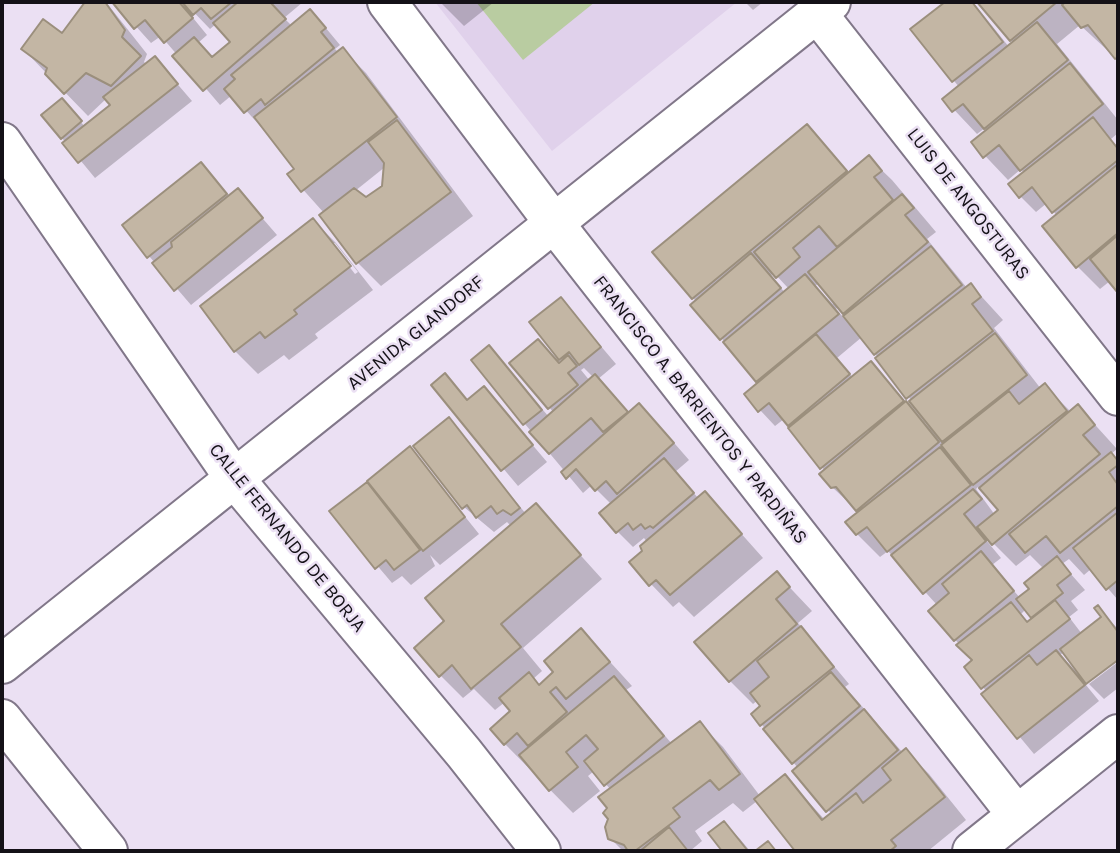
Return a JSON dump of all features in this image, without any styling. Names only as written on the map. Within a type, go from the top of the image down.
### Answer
[{"type":"street","name":"FRANCISCO A. BARRIENTOS Y PARDIÑAS","points":[[387,2],[554,223],[1017,815]]},
{"type":"street","name":"AVENIDA GLANDORF","points":[[2,664],[824,7]]},
{"type":"street","name":"LUIS DE ANGOSTURAS","points":[[824,7],[1118,396]]},
{"type":"street","name":"CALLE FERNANDO DE BORJA","points":[[2,142],[234,478],[456,743],[541,851]]},
{"type":"street","points":[[2,719],[108,851]]},
{"type":"street","points":[[972,851],[1118,734]]},
{"type":"shaded area","points":[[435,2],[737,2],[552,151]]},
{"type":"green space","points":[[476,2],[595,2],[523,60]]},
{"type":"building","points":[[85,2],[105,2],[125,30],[122,37],[141,56],[111,86],[86,73],[64,94],[45,74],[47,68],[21,49],[43,19],[62,33]]},
{"type":"building","points":[[112,2],[179,2],[193,18],[164,43],[145,20],[134,29]]},
{"type":"building","points":[[182,2],[232,2],[211,19],[201,8],[193,15]]},
{"type":"building","points":[[238,2],[270,2],[286,19],[203,91],[172,56],[194,37],[212,57],[230,42],[213,23]]},
{"type":"building","points":[[945,2],[972,2],[1003,42],[952,82],[910,29]]},
{"type":"building","points":[[977,2],[1057,2],[1010,41]]},
{"type":"building","points":[[1065,2],[1118,2],[1118,57],[1115,59],[1088,25],[1081,28],[1062,5]]},
{"type":"building","points":[[310,9],[326,28],[321,32],[334,48],[265,105],[261,99],[244,113],[224,89],[235,79],[231,75]]},
{"type":"building","points":[[1037,22],[1068,60],[984,129],[963,104],[952,112],[942,99]]},
{"type":"building","points":[[343,47],[397,117],[301,192],[287,174],[294,169],[254,117]]},
{"type":"building","points":[[155,56],[178,84],[78,163],[62,143],[110,105],[103,97]]},
{"type":"building","points":[[1070,63],[1103,104],[1020,171],[999,145],[983,158],[971,142]]},
{"type":"building","points":[[62,98],[82,121],[61,139],[41,115]]},
{"type":"building","points":[[1093,117],[1118,149],[1118,160],[1052,213],[1032,187],[1019,198],[1008,184]]},
{"type":"building","points":[[397,120],[451,192],[356,264],[319,215],[354,188],[366,197],[382,186],[384,163],[368,142]]},
{"type":"building","points":[[807,124],[847,171],[692,299],[652,252]]},
{"type":"building","points":[[869,155],[882,171],[874,177],[893,200],[837,247],[819,226],[793,248],[800,257],[776,278],[754,252]]},
{"type":"building","points":[[201,162],[227,194],[147,258],[122,225]]},
{"type":"building","points":[[1118,164],[1118,233],[1076,268],[1042,226]]},
{"type":"building","points":[[238,188],[263,218],[174,291],[152,263],[172,247],[171,242]]},
{"type":"building","points":[[902,194],[914,208],[905,215],[928,242],[843,314],[808,272]]},
{"type":"building","points":[[313,218],[351,266],[294,310],[297,314],[265,338],[260,332],[234,352],[200,306]]},
{"type":"building","points":[[1118,235],[1118,293],[1090,259]]},
{"type":"building","points":[[931,246],[962,285],[874,355],[843,316]]},
{"type":"building","points":[[751,253],[781,288],[720,340],[690,305]]},
{"type":"building","points":[[805,274],[839,314],[756,382],[723,342]]},
{"type":"building","points":[[971,283],[981,297],[972,304],[993,331],[906,399],[875,358]]},
{"type":"building","points":[[561,297],[601,347],[579,365],[569,352],[559,360],[529,322]]},
{"type":"building","points":[[995,333],[1027,375],[942,442],[909,401]]},
{"type":"building","points":[[816,334],[850,374],[788,426],[769,403],[758,412],[744,394]]},
{"type":"building","points":[[538,339],[559,363],[568,355],[577,366],[568,373],[578,385],[548,409],[509,363]]},
{"type":"building","points":[[489,345],[542,410],[523,425],[471,360]]},
{"type":"building","points":[[871,361],[904,401],[820,469],[788,428]]},
{"type":"building","points":[[445,373],[467,400],[484,386],[533,445],[501,471],[431,385]]},
{"type":"building","points":[[595,374],[628,412],[603,432],[591,418],[549,454],[529,432]]},
{"type":"building","points":[[1045,383],[1067,411],[973,485],[941,445],[1009,391],[1019,404]]},
{"type":"building","points":[[906,401],[939,442],[856,511],[836,487],[831,488],[819,474]]},
{"type":"building","points":[[639,403],[674,443],[617,494],[606,481],[595,491],[576,469],[566,479],[561,472]]},
{"type":"building","points":[[1078,404],[1095,425],[1083,435],[1100,454],[992,545],[977,527],[998,510],[979,488]]},
{"type":"building","points":[[449,417],[520,508],[511,515],[503,510],[497,514],[491,506],[476,518],[467,505],[462,509],[413,446]]},
{"type":"building","points":[[410,446],[465,517],[423,551],[367,481]]},
{"type":"building","points":[[940,447],[971,485],[887,552],[867,527],[856,535],[845,522]]},
{"type":"building","points":[[1111,452],[1118,461],[1118,465],[1109,472],[1118,485],[1118,506],[1060,553],[1046,536],[1025,553],[1009,534]]},
{"type":"building","points":[[664,458],[694,493],[653,528],[650,526],[645,529],[641,524],[633,530],[628,523],[616,533],[599,513]]},
{"type":"building","points":[[367,482],[420,550],[394,570],[386,560],[375,569],[329,511]]},
{"type":"building","points":[[973,489],[982,499],[964,514],[986,541],[923,594],[891,555]]},
{"type":"building","points":[[705,491],[742,534],[670,595],[656,580],[649,586],[629,562],[642,551],[640,546]]},
{"type":"building","points":[[536,503],[581,555],[501,624],[521,647],[471,689],[452,665],[439,677],[414,648],[444,621],[425,598]]},
{"type":"building","points":[[1118,512],[1118,580],[1106,590],[1073,548]]},
{"type":"building","points":[[981,551],[1014,591],[954,641],[928,611],[949,593],[942,584]]},
{"type":"building","points":[[1057,556],[1071,574],[1057,585],[1063,593],[1031,618],[1016,599],[1029,589],[1024,583]]},
{"type":"building","points":[[777,571],[790,587],[776,599],[797,624],[729,682],[694,642]]},
{"type":"building","points":[[1055,600],[1070,619],[981,689],[964,667],[972,660],[956,645],[1011,602],[1027,622]]},
{"type":"building","points":[[1098,605],[1118,632],[1118,660],[1086,684],[1060,649],[1101,617],[1094,608]]},
{"type":"building","points":[[801,626],[834,667],[760,726],[751,714],[760,706],[750,693],[769,677],[757,661]]},
{"type":"building","points":[[581,628],[610,662],[566,699],[556,687],[550,692],[567,712],[528,746],[517,733],[504,745],[490,729],[510,711],[499,698],[529,672],[539,685],[553,672],[544,661]]},
{"type":"building","points":[[1056,650],[1085,685],[1017,739],[981,694],[1029,655],[1037,665]]},
{"type":"building","points":[[831,672],[860,706],[792,764],[763,729]]},
{"type":"building","points":[[614,676],[664,736],[604,786],[584,761],[598,749],[586,735],[566,752],[578,767],[549,791],[519,755]]},
{"type":"building","points":[[864,709],[898,750],[826,812],[792,771]]},
{"type":"building","points":[[700,721],[740,774],[719,790],[710,780],[673,808],[680,817],[635,851],[628,851],[624,845],[608,839],[605,827],[608,819],[603,813],[607,808],[598,797]]},
{"type":"building","points":[[906,748],[945,797],[891,840],[896,846],[890,851],[795,851],[754,799],[785,774],[822,820],[856,793],[863,803],[891,780],[882,768]]},
{"type":"building","points":[[724,821],[748,851],[722,851],[708,833]]},
{"type":"building","points":[[669,827],[688,851],[640,851]]},
{"type":"building","points":[[768,841],[776,851],[755,851]]}]
